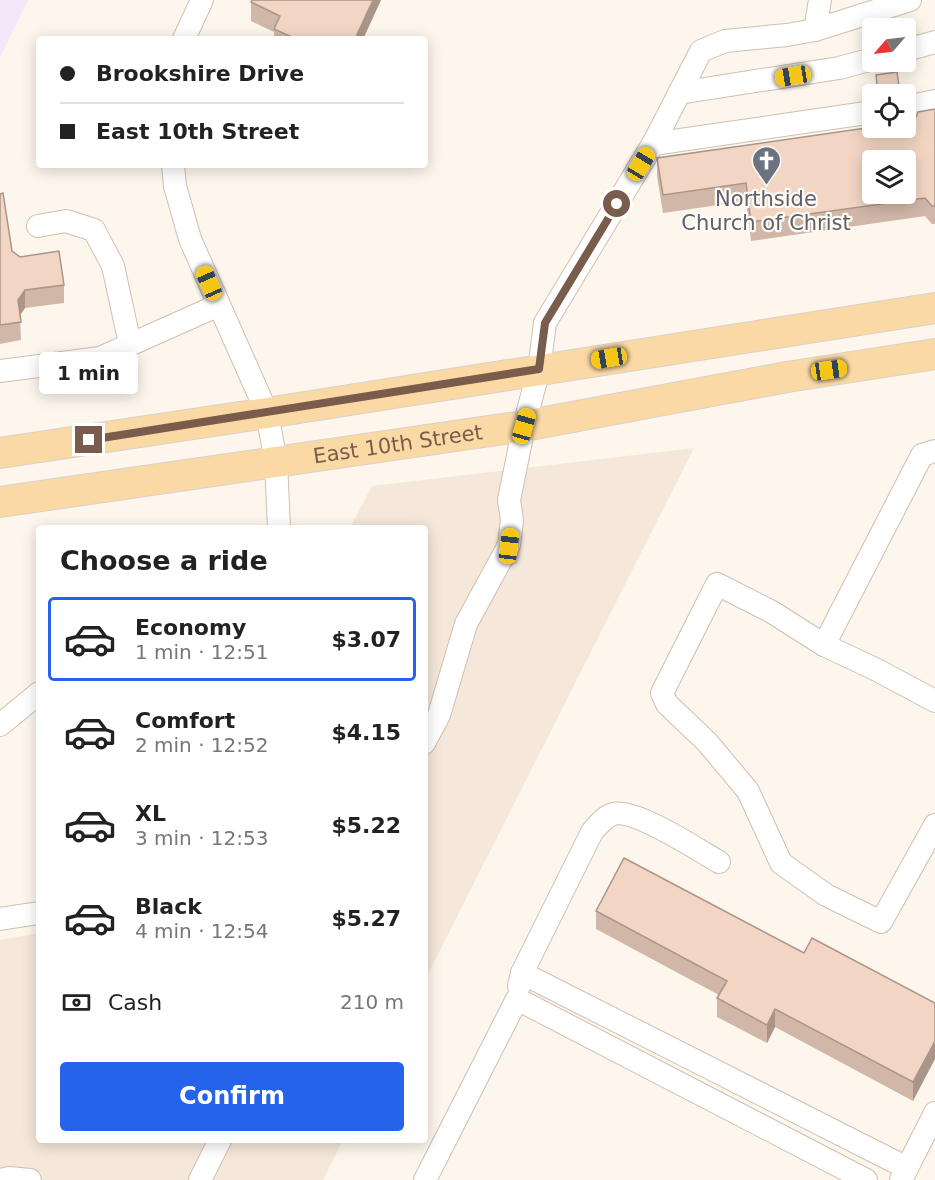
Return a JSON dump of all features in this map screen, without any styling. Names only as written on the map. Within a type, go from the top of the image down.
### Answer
[{"type":"main road","points":[[0,453],[935,308]]},
{"type":"main road","name":"East 10th Street","points":[[0,502],[524,426],[787,377],[935,354]]},
{"type":"street","points":[[185,36],[202,0]]},
{"type":"street","points":[[815,30],[820,0]]},
{"type":"street","points":[[428,736],[439,715],[466,624],[509,546],[512,520],[509,500],[524,426],[539,369],[545,323],[653,144],[701,51],[724,41],[815,30],[910,0]]},
{"type":"street","points":[[916,47],[935,42]]},
{"type":"street","points":[[680,93],[839,68],[862,62]]},
{"type":"street","points":[[916,105],[935,101]]},
{"type":"street","points":[[653,144],[862,114]]},
{"type":"street","points":[[173,168],[190,239],[267,413],[276,462],[279,525]]},
{"type":"street","points":[[38,226],[66,221],[94,230],[113,266],[129,344]]},
{"type":"street","points":[[0,371],[100,358],[219,305]]},
{"type":"street","points":[[824,645],[922,455],[935,451]]},
{"type":"street","points":[[935,701],[824,645],[772,612],[717,584],[662,693],[667,704],[707,742],[748,791],[781,863],[836,900],[882,922],[935,825]]},
{"type":"street","points":[[0,725],[36,695]]},
{"type":"street","points":[[425,1180],[517,999],[522,973],[592,832],[603,820],[614,814],[640,818],[719,862]]},
{"type":"street","points":[[0,919],[36,913]]},
{"type":"street","points":[[522,973],[904,1174],[935,1113]]},
{"type":"street","points":[[517,999],[866,1180]]},
{"type":"street","points":[[200,1180],[218,1143]]},
{"type":"street","points":[[0,1180],[9,1178],[30,1180]]},
{"type":"shaded area","points":[[0,0],[28,0],[0,57]]},
{"type":"shaded area","points":[[694,448],[428,974],[428,525],[352,525],[372,486]]},
{"type":"shaded area","points":[[36,934],[36,1143],[342,1143],[323,1180],[0,1180],[0,940]]},
{"type":"building","points":[[252,0],[373,0],[356,36],[289,36],[274,29],[280,16],[251,2]]},
{"type":"building","points":[[897,72],[899,84],[877,84],[876,75]]},
{"type":"building","points":[[935,109],[935,206],[932,206],[925,198],[916,199],[916,150],[862,150],[862,204],[882,204],[751,222],[746,183],[663,195],[657,158],[862,129],[862,138],[916,138],[918,112]]},
{"type":"building","points":[[3,193],[12,251],[20,257],[59,251],[64,285],[25,290],[18,300],[21,322],[0,325],[0,194]]},
{"type":"building","points":[[624,858],[804,953],[812,938],[935,1003],[935,1041],[913,1082],[775,1009],[767,1025],[717,998],[727,981],[596,911]]},
{"type":"place","name":"Northside Church of Christ","points":[[766,186]]},
{"type":"route","points":[[89,440],[539,369],[545,323],[617,204]]}]
